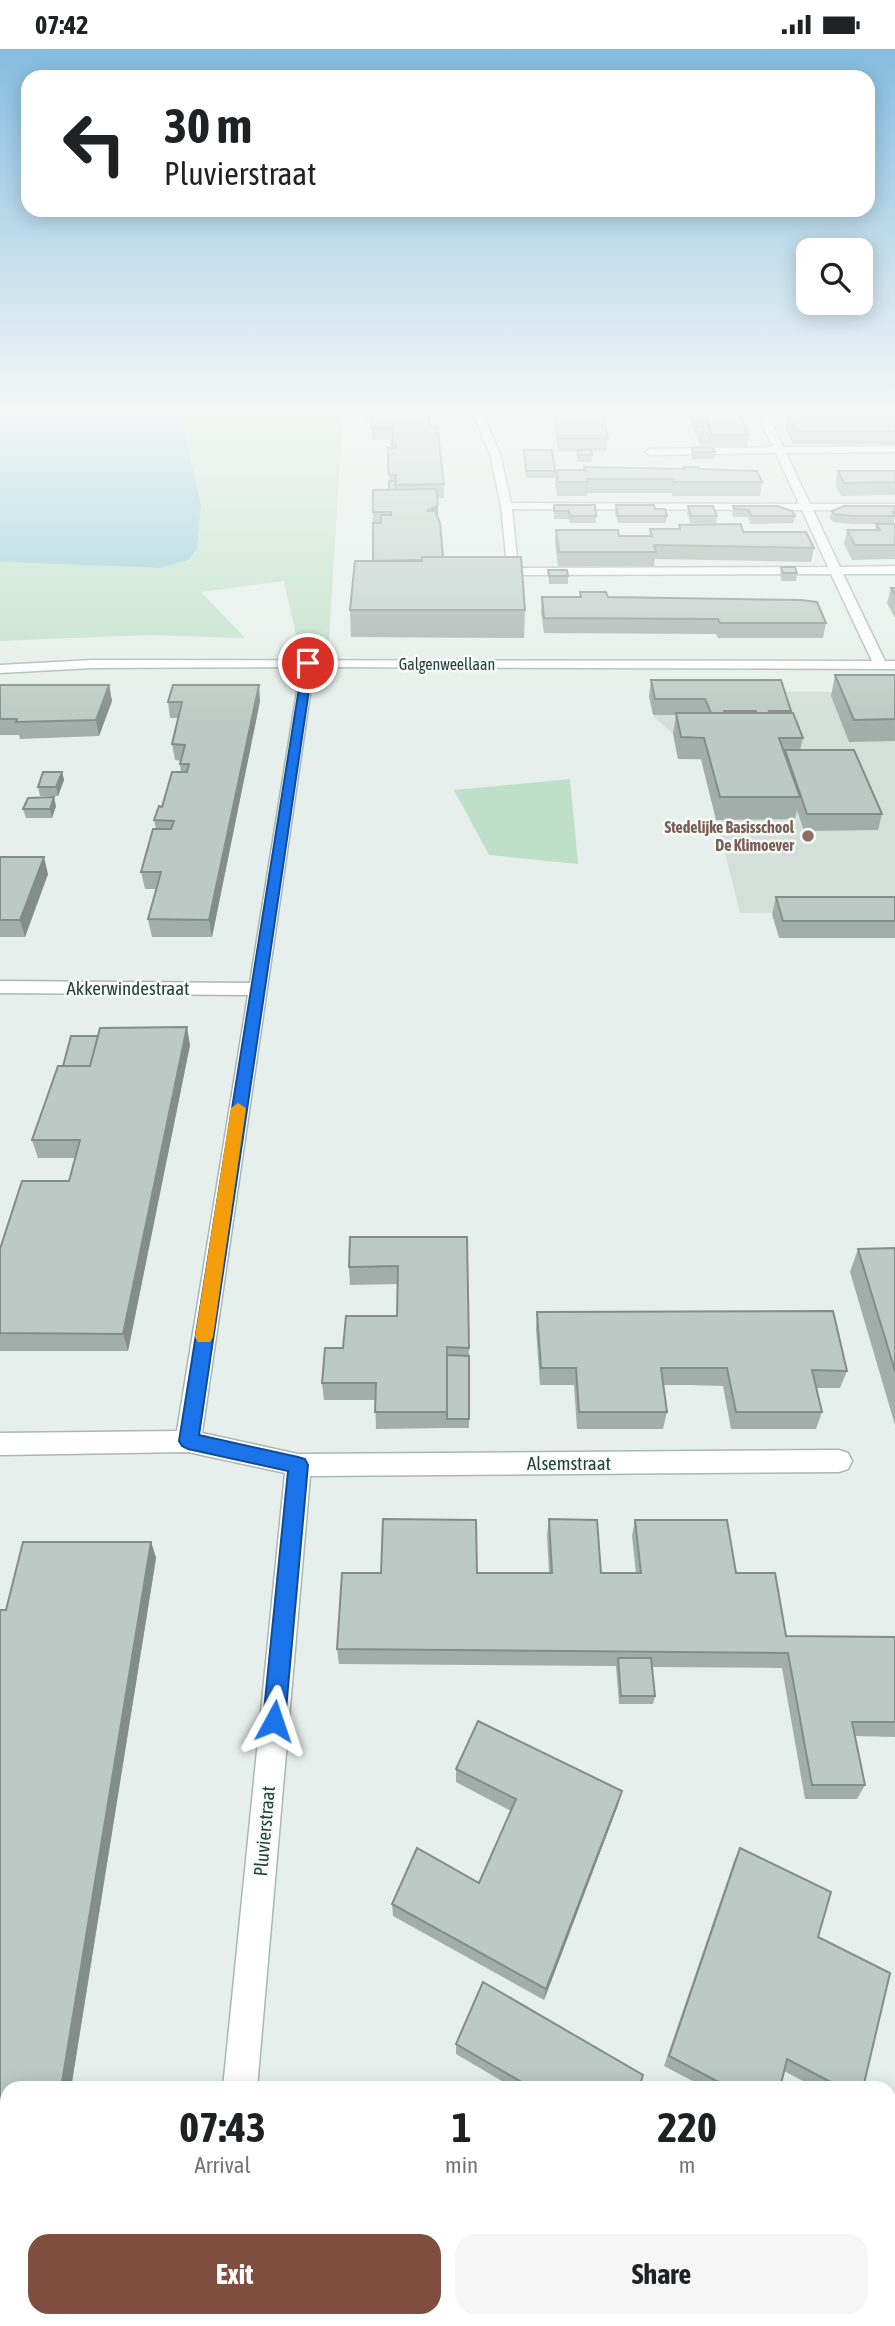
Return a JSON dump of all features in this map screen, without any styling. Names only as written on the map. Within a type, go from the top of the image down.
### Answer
[{"type":"street","points":[[507,517],[512,572],[895,570]]},
{"type":"street","points":[[811,517],[880,665]]},
{"type":"street","points":[[188,1441],[308,663]]},
{"type":"street","name":"Galgenweellaan","points":[[0,669],[92,664],[308,663],[895,665]]},
{"type":"street","name":"Akkerwindestraat","points":[[0,987],[256,989]]},
{"type":"street","points":[[0,1444],[188,1441],[298,1465]]},
{"type":"street","name":"Alsemstraat","points":[[298,1465],[839,1461]]},
{"type":"street","name":"Pluvierstraat","points":[[241,2081],[298,1465]]},
{"type":"shaded area","name":"Stedelijke Basisschool De Klimoever","points":[[649,691],[895,692],[895,912],[740,913],[701,760],[678,759],[673,734],[654,717]]},
{"type":"green space","points":[[200,517],[337,517],[329,640],[297,640],[284,581],[201,592],[245,638],[145,635],[0,641],[0,562],[161,568],[189,560],[197,549]]},
{"type":"green space","points":[[570,779],[578,864],[489,855],[454,790]]},
{"type":"water","points":[[0,517],[200,517],[197,549],[189,560],[161,568],[0,562]]},
{"type":"building","points":[[381,517],[438,517],[443,557],[373,561],[373,523],[381,523]]},
{"type":"building","points":[[741,524],[743,532],[806,532],[814,548],[654,545],[656,552],[559,552],[556,530],[618,530],[619,536],[652,536],[650,529],[680,529],[679,525]]},
{"type":"building","points":[[876,524],[895,524],[895,545],[855,545],[847,530],[880,530]]},
{"type":"building","points":[[422,557],[521,557],[525,610],[350,610],[355,561],[422,561]]},
{"type":"building","points":[[781,567],[795,567],[797,573],[783,573]]},
{"type":"building","points":[[548,570],[567,570],[568,576],[549,576]]},
{"type":"building","points":[[580,592],[606,592],[608,597],[817,602],[826,623],[544,618],[542,597],[581,597]]},
{"type":"building","points":[[835,675],[895,675],[895,719],[854,720]]},
{"type":"building","points":[[651,680],[781,680],[791,711],[711,713],[705,699],[655,699]]},
{"type":"building","points":[[0,685],[109,685],[96,720],[16,722],[17,719],[0,719]]},
{"type":"building","points":[[173,685],[259,685],[209,920],[148,919],[161,872],[141,872],[153,829],[171,829],[174,821],[154,820],[159,806],[162,807],[172,772],[187,772],[189,764],[180,764],[185,745],[172,744],[182,702],[168,702]]},
{"type":"building","points":[[676,713],[793,713],[803,738],[779,738],[800,797],[720,797],[704,738],[681,737]]},
{"type":"building","points":[[785,750],[854,750],[882,814],[807,814]]},
{"type":"building","points":[[43,772],[62,772],[56,787],[38,787]]},
{"type":"building","points":[[54,797],[50,809],[23,809],[28,798]]},
{"type":"building","points":[[0,857],[44,857],[20,920],[0,920]]},
{"type":"building","points":[[776,897],[895,897],[895,921],[783,921]]},
{"type":"building","points":[[187,1027],[123,1334],[0,1333],[0,1249],[22,1181],[69,1181],[80,1140],[32,1140],[58,1066],[90,1066],[100,1028]]},
{"type":"building","points":[[71,1036],[98,1036],[90,1066],[63,1066]]},
{"type":"building","points":[[350,1237],[467,1237],[469,1348],[447,1347],[447,1412],[375,1412],[376,1383],[322,1383],[325,1348],[343,1348],[346,1316],[397,1316],[398,1266],[349,1267]]},
{"type":"building","points":[[895,1248],[895,1371],[858,1249]]},
{"type":"building","points":[[833,1311],[847,1371],[812,1370],[822,1412],[736,1412],[727,1368],[661,1368],[667,1412],[579,1412],[576,1368],[541,1368],[537,1312]]},
{"type":"building","points":[[447,1355],[469,1356],[469,1419],[447,1419]]},
{"type":"building","points":[[383,1519],[476,1520],[477,1573],[552,1573],[549,1519],[597,1520],[601,1573],[641,1573],[635,1520],[727,1520],[736,1573],[775,1573],[786,1636],[895,1637],[895,1722],[852,1722],[865,1785],[812,1785],[788,1653],[337,1649],[342,1573],[381,1573]]},
{"type":"building","points":[[23,1542],[151,1542],[62,2081],[0,2081],[0,1610],[6,1610]]},
{"type":"building","points":[[618,1658],[651,1658],[655,1696],[621,1696]]},
{"type":"building","points":[[478,1721],[622,1791],[546,1989],[392,1904],[417,1848],[479,1883],[516,1799],[456,1769]]},
{"type":"building","points":[[740,1848],[831,1892],[818,1937],[890,1973],[865,2081],[829,2081],[787,2059],[782,2081],[717,2081],[669,2056]]},
{"type":"building","points":[[483,1982],[643,2075],[641,2081],[520,2081],[456,2044]]},
{"type":"slow traffic","points":[[204,1337],[238,1108]]},
{"type":"place","name":"Stedelijke Basisschool De Klimoever","points":[[808,836]]},
{"type":"route","points":[[274,1721],[298,1465],[188,1441],[308,663]]}]
